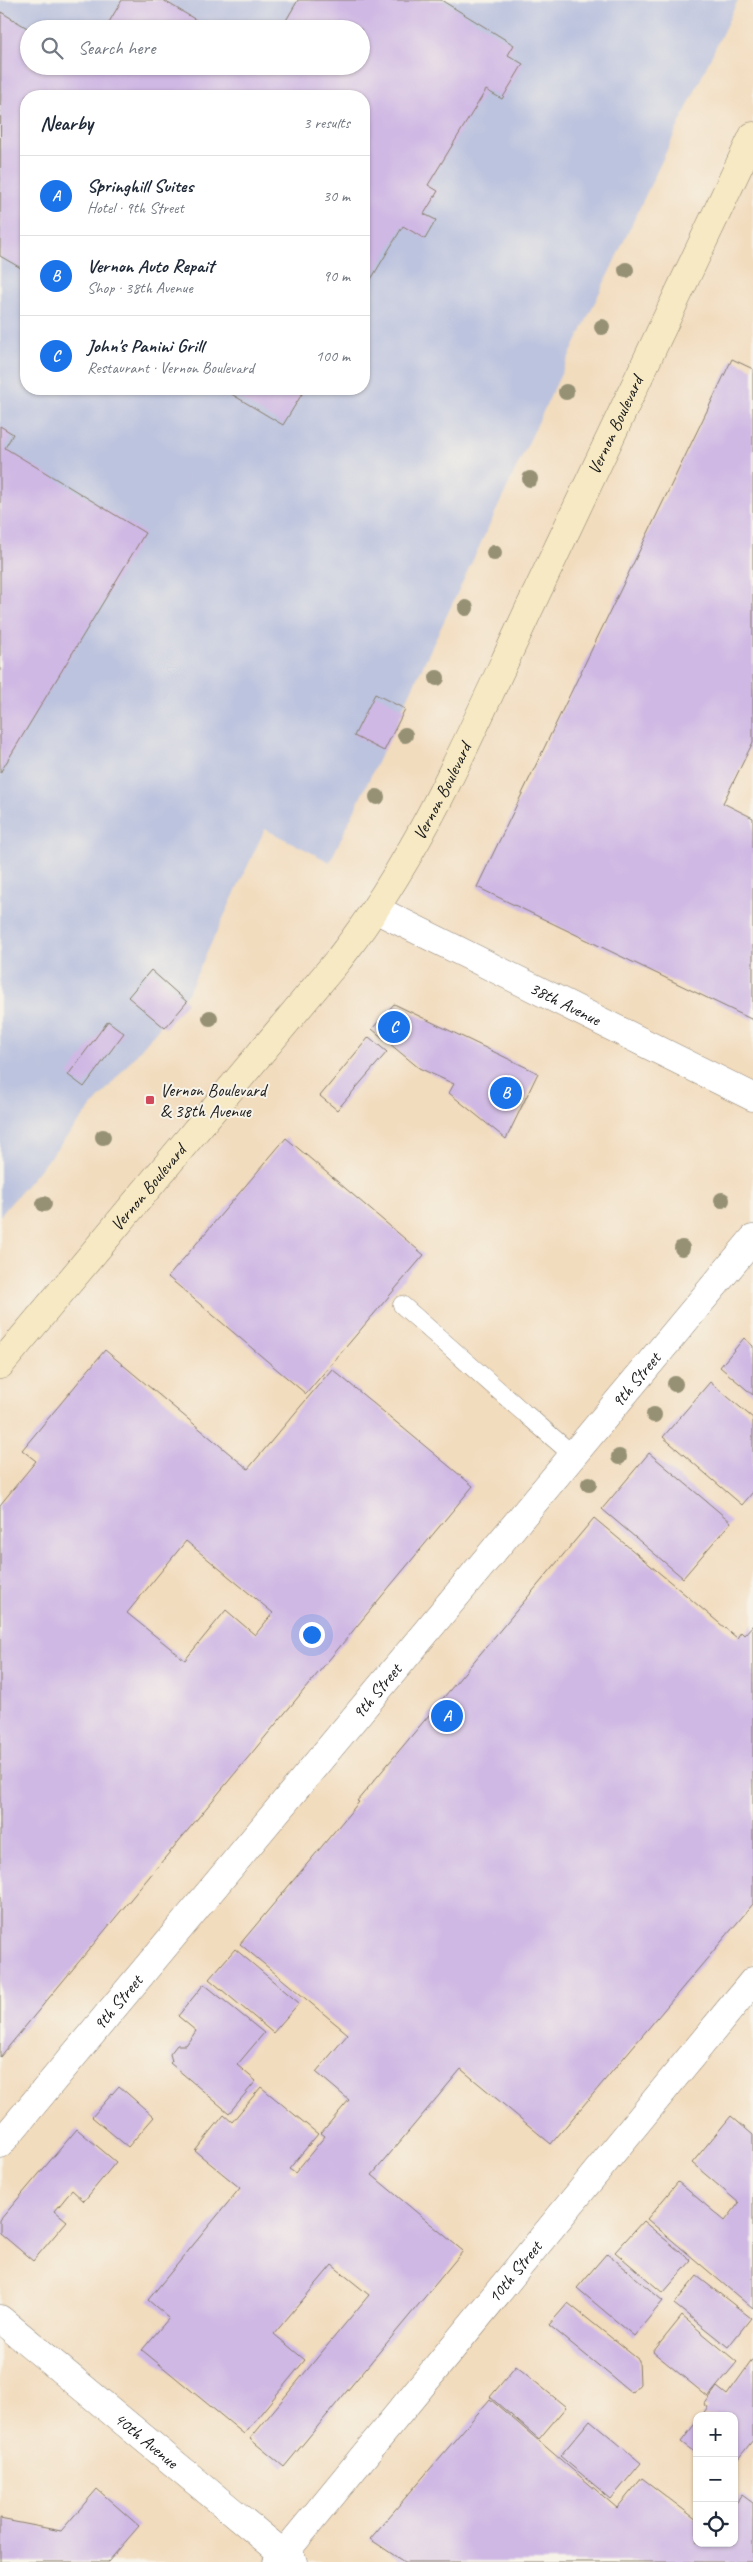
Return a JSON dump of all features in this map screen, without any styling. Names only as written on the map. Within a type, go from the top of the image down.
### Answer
[{"type":"main road","name":"Vernon Boulevard","points":[[0,1365],[339,959],[377,910],[416,845],[469,737],[753,136]]},
{"type":"street","name":"38th Avenue","points":[[377,910],[753,1096]]},
{"type":"street","name":"9th Street","points":[[0,2144],[753,1239]]},
{"type":"street","name":"10th Street","points":[[284,2560],[753,1981]]},
{"type":"street","name":"40th Avenue","points":[[0,2319],[284,2560]]},
{"type":"lane","points":[[402,1305],[574,1456]]},
{"type":"shaded area","points":[[0,0],[738,0],[330,862],[265,829],[188,993],[0,1216]]},
{"type":"building","points":[[122,0],[163,0],[196,20],[110,20]]},
{"type":"building","points":[[298,0],[441,0],[514,45],[508,55],[523,64],[502,99],[486,90],[428,185],[438,191],[424,214],[436,220],[425,239],[403,226],[370,281],[370,90],[20,90],[20,268],[0,256],[1,12],[20,24],[20,75],[370,75],[370,20],[286,20]]},
{"type":"building","points":[[732,359],[753,369],[753,742],[723,803],[753,818],[753,1020],[477,887]]},
{"type":"building","points":[[233,395],[301,395],[283,425]]},
{"type":"building","points":[[0,426],[13,434],[5,448],[145,533],[0,773]]},
{"type":"building","points":[[375,694],[405,709],[384,751],[354,736]]},
{"type":"building","points":[[151,970],[187,1002],[165,1028],[128,997]]},
{"type":"building","points":[[394,1004],[538,1073],[506,1139],[449,1093],[454,1084],[419,1068],[372,1029]]},
{"type":"building","points":[[108,1021],[124,1033],[84,1087],[68,1075]]},
{"type":"building","points":[[369,1037],[387,1052],[337,1110],[320,1096]]},
{"type":"building","points":[[286,1138],[424,1255],[306,1394],[168,1277]]},
{"type":"building","points":[[744,1338],[753,1346],[753,1395],[720,1367]]},
{"type":"building","points":[[105,1350],[248,1469],[332,1369],[473,1486],[0,2057],[0,1505],[36,1461],[22,1450]],"holes":[[[186,1541],[273,1613],[255,1635],[226,1610],[185,1660],[127,1613]]]},
{"type":"building","points":[[710,1382],[753,1418],[753,1492],[742,1505],[663,1437]]},
{"type":"building","points":[[649,1453],[731,1522],[683,1578],[602,1509]]},
{"type":"building","points":[[594,1518],[737,1638],[741,1632],[744,1635],[753,1625],[753,1904],[551,2144],[461,2069],[372,2175],[463,2251],[284,2467],[250,2439],[369,2295],[332,2265],[274,2334],[305,2360],[244,2434],[142,2350],[169,2318],[148,2300],[240,2188],[195,2151],[224,2115],[232,2122],[261,2087],[318,2134],[289,2169],[295,2173],[325,2136],[321,2133],[349,2100],[316,2072],[348,2034],[240,1944]]},
{"type":"building","points":[[235,1949],[299,2003],[273,2033],[209,1979]]},
{"type":"building","points":[[204,1984],[264,2033],[237,2065],[256,2081],[229,2113],[170,2063],[172,2061],[170,2054],[177,2045],[186,2045],[196,2031],[178,2016]]},
{"type":"building","points":[[119,2086],[154,2117],[128,2147],[92,2117]]},
{"type":"building","points":[[731,2116],[753,2135],[753,2309],[647,2219],[678,2182],[725,2221],[739,2203],[692,2163]]},
{"type":"building","points":[[77,2129],[116,2162],[84,2201],[72,2190],[55,2211],[67,2221],[33,2261],[0,2233],[0,2220]]},
{"type":"building","points":[[643,2221],[691,2261],[663,2293],[615,2252]]},
{"type":"building","points":[[607,2253],[663,2301],[634,2336],[577,2288]]},
{"type":"building","points":[[697,2276],[751,2318],[728,2347],[674,2304]]},
{"type":"building","points":[[568,2303],[639,2360],[640,2384],[632,2393],[549,2325]]},
{"type":"building","points":[[682,2316],[737,2362],[708,2397],[653,2352]]},
{"type":"building","points":[[753,2359],[753,2440],[738,2459],[738,2412],[704,2412],[708,2407],[704,2405],[717,2387],[727,2395]]},
{"type":"building","points":[[516,2366],[566,2407],[539,2439],[490,2397]]},
{"type":"building","points":[[490,2399],[617,2508],[642,2478],[693,2517],[693,2547],[738,2547],[738,2500],[742,2495],[753,2503],[753,2562],[404,2562],[370,2539]]},
{"type":"building","points":[[590,2420],[641,2463],[611,2499],[560,2456]]},
{"type":"building","points":[[693,2426],[693,2451],[681,2442]]},
{"type":"building","points":[[97,2489],[139,2526],[108,2562],[0,2562],[0,2519],[61,2531]]},
{"type":"place","name":"John's Panini Grill","points":[[394,1027]]},
{"type":"place","name":"Vernon Auto Repait","points":[[506,1093]]},
{"type":"place","name":"Vernon Boulevard & 38th Avenue","points":[[150,1100]]},
{"type":"place","name":"Springhill Suites","points":[[447,1716]]}]
